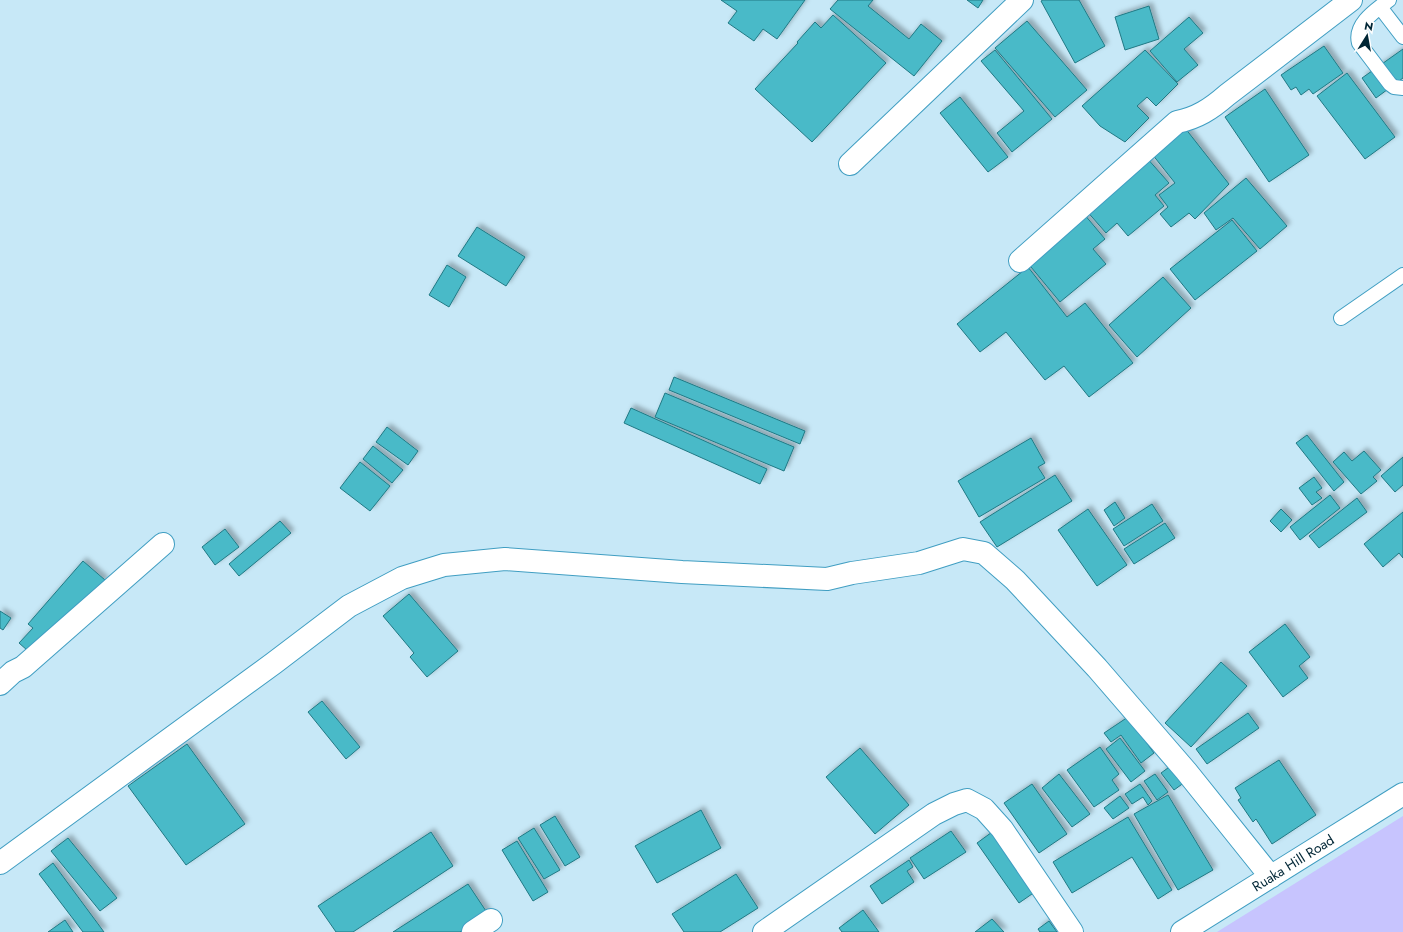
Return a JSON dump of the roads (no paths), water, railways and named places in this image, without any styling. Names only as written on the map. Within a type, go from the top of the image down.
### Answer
[{"type":"street","points":[[850,164],[1022,0]]},
{"type":"street","points":[[1020,261],[1177,122],[1193,118],[1213,108],[1227,95],[1351,0]]},
{"type":"street","points":[[0,684],[13,672],[23,667],[163,544]]},
{"type":"street","points":[[0,863],[274,663],[349,606],[402,578],[444,564],[506,560],[682,572],[827,579],[852,573],[919,562],[963,549],[984,553],[1020,586],[1097,668],[1186,770],[1271,877]]},
{"type":"street","name":"Ruaka Hill Road","points":[[1182,932],[1403,794]]},
{"type":"street","points":[[764,932],[934,814],[954,804],[967,800],[984,809],[1002,829],[1072,932]]},
{"type":"street","points":[[473,932],[491,920]]},
{"type":"lane","points":[[1403,38],[1384,4],[1369,16],[1358,33],[1359,43],[1390,84],[1394,87],[1403,88]]},
{"type":"lane","points":[[1341,318],[1403,275]]}]
